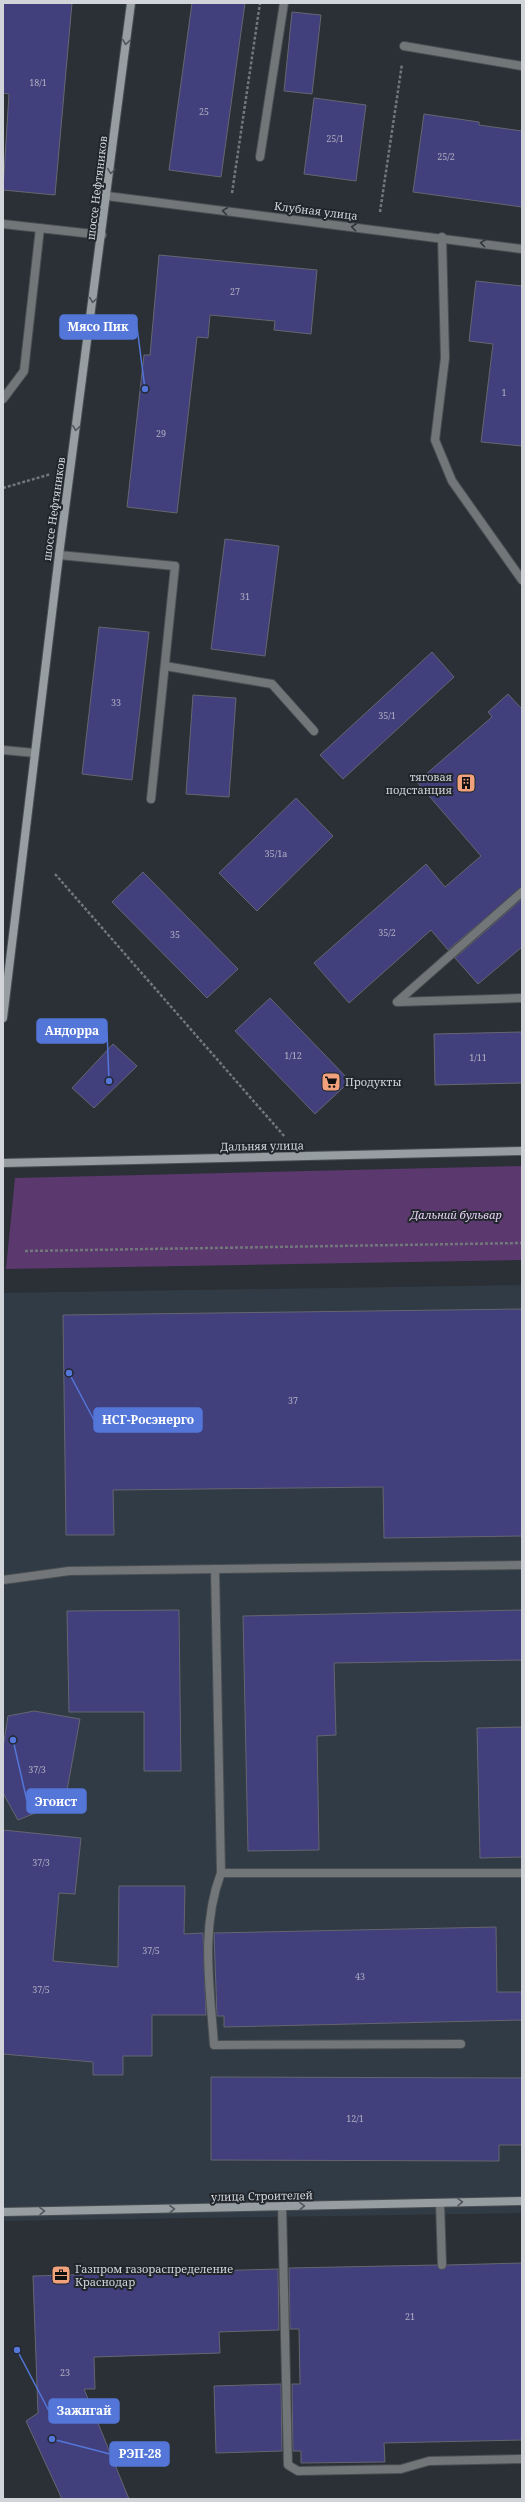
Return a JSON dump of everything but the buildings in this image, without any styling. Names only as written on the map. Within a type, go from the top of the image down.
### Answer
[{"type":"street","name":"шоссе Нефтяников","points":[[3,1018],[59,555],[102,235],[131,3]]},
{"type":"street","points":[[260,157],[284,3]]},
{"type":"street","points":[[404,46],[522,66]]},
{"type":"street","name":"Клубная улица","points":[[107,196],[442,237],[522,249]]},
{"type":"street","points":[[3,224],[102,235]]},
{"type":"street","points":[[3,399],[24,371],[40,228]]},
{"type":"street","points":[[442,237],[445,358],[436,440],[452,480],[522,580]]},
{"type":"street","points":[[59,555],[174,566],[151,799]]},
{"type":"street","points":[[165,666],[272,684],[314,731]]},
{"type":"street","points":[[3,750],[35,753]]},
{"type":"street","points":[[522,892],[397,1002],[522,998]]},
{"type":"street","name":"Дальняя улица","points":[[3,1163],[522,1151]]},
{"type":"street","points":[[3,1580],[69,1571],[522,1566]]},
{"type":"street","points":[[216,1569],[222,1873],[213,1895],[207,1938],[214,2044],[461,2044]]},
{"type":"street","points":[[222,1873],[522,1872]]},
{"type":"street","name":"улица Строителей","points":[[3,2212],[522,2201]]},
{"type":"street","points":[[440,2202],[442,2265]]},
{"type":"street","points":[[282,2206],[288,2465],[298,2471],[401,2469],[429,2461],[522,2459]]},
{"type":"path","points":[[230,211],[260,3]]},
{"type":"path","points":[[378,230],[404,46]]},
{"type":"path","points":[[3,488],[52,474]]},
{"type":"path","points":[[55,874],[286,1138]]},
{"type":"path","points":[[24,1251],[522,1243]]},
{"type":"shaded area","points":[[522,1285],[522,2213],[3,2221],[3,1293]]},
{"type":"green space","name":"Дальний бульвар","points":[[522,1166],[522,1260],[6,1269],[15,1178]]},
{"type":"place","name":"Мясо Пик","points":[[145,389]]},
{"type":"place","name":"тяговая подстанция","points":[[466,783]]},
{"type":"place","name":"Андорра","points":[[109,1081]]},
{"type":"place","name":"Продукты","points":[[331,1082]]},
{"type":"place","name":"НСГ-Росэнерго","points":[[69,1373]]},
{"type":"place","name":"Эгоист","points":[[13,1740]]},
{"type":"place","name":"Газпром газораспределение Краснодар","points":[[61,2275]]},
{"type":"place","name":"Зажигай","points":[[17,2350]]},
{"type":"place","name":"РЭП-28","points":[[52,2439]]}]
